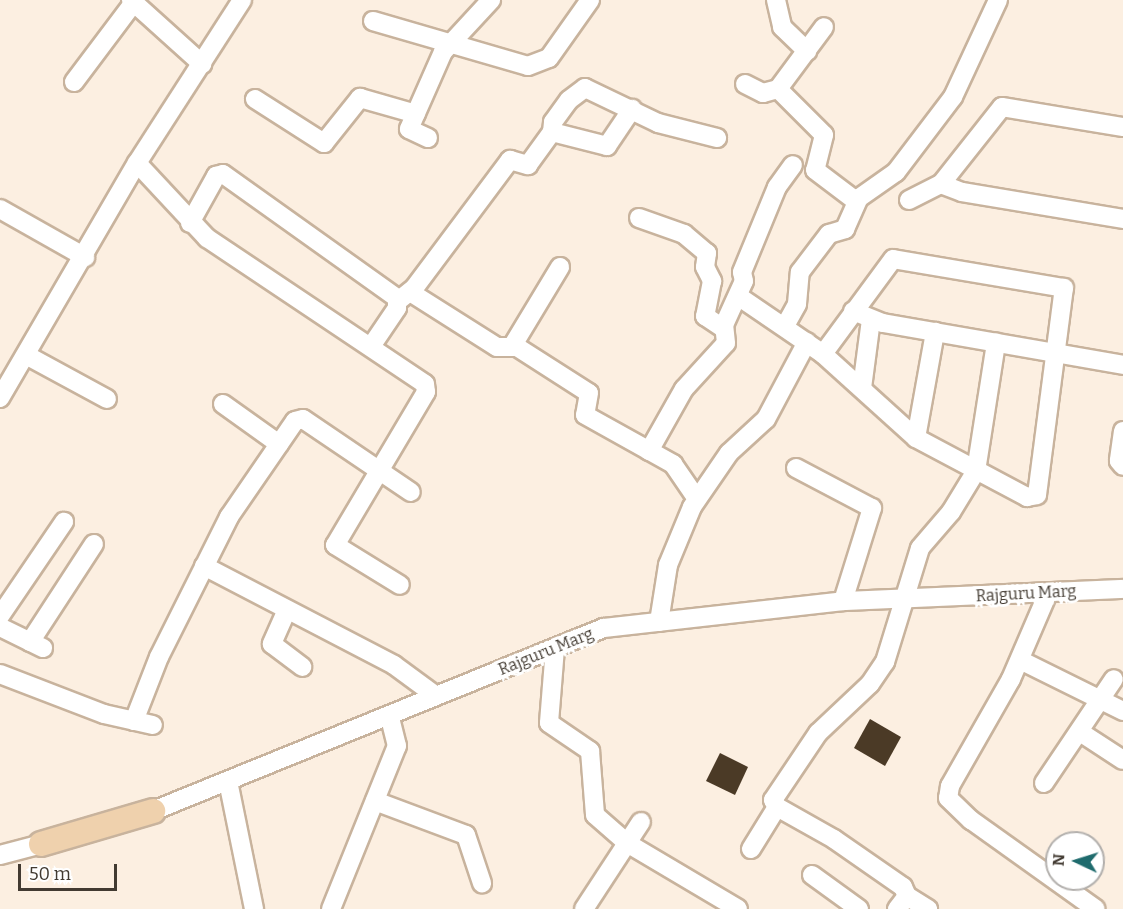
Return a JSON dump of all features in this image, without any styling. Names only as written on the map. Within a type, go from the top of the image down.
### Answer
[{"type":"main road","points":[[41,844],[153,811]]},
{"type":"street","points":[[0,398],[85,257],[137,163],[242,0]]},
{"type":"street","points":[[428,138],[410,131],[448,42],[491,0]]},
{"type":"street","points":[[373,21],[508,62],[539,64],[549,58],[590,0]]},
{"type":"street","points":[[776,0],[782,27],[807,51]]},
{"type":"street","points":[[785,326],[797,304],[800,272],[829,234],[845,229],[856,201],[896,172],[953,97],[998,0]]},
{"type":"street","points":[[74,82],[133,1],[201,64]]},
{"type":"street","points":[[745,84],[763,93],[778,89],[824,27]]},
{"type":"street","points":[[372,345],[404,296],[510,160],[528,165],[552,132],[553,122],[582,88],[687,133],[717,138]]},
{"type":"street","points":[[778,89],[824,135],[815,170],[856,201]]},
{"type":"street","points":[[255,99],[324,143],[360,98],[416,114]]},
{"type":"street","points":[[909,200],[941,184],[1002,107],[1123,127]]},
{"type":"street","points":[[552,132],[607,146],[632,109]]},
{"type":"street","points":[[137,163],[190,223],[372,345],[427,388],[381,473],[335,545],[400,585]]},
{"type":"street","points":[[724,329],[738,296],[763,219],[793,165]]},
{"type":"street","points":[[190,223],[216,176],[223,174],[404,296],[497,347],[513,345],[590,394],[585,415],[673,464],[697,499]]},
{"type":"street","points":[[941,184],[962,192],[1123,219]]},
{"type":"street","points":[[0,209],[85,257]]},
{"type":"street","points":[[639,218],[684,234],[707,253],[705,267],[712,281],[705,316],[724,329],[727,338],[723,350],[684,389],[649,451]]},
{"type":"street","points":[[738,296],[823,354],[916,438],[1027,497],[1037,495],[1065,292],[1060,286],[893,258],[823,354]]},
{"type":"street","points":[[513,345],[560,267]]},
{"type":"street","points":[[853,311],[871,320],[1123,365]]},
{"type":"street","points":[[862,388],[871,320]]},
{"type":"street","points":[[916,438],[935,332]]},
{"type":"street","points":[[659,622],[668,565],[697,499],[729,453],[766,419],[807,342]]},
{"type":"street","points":[[751,849],[777,807],[774,795],[818,733],[880,670],[920,548],[951,512],[976,471],[996,343]]},
{"type":"street","points":[[26,355],[107,399]]},
{"type":"street","points":[[222,404],[279,444]]},
{"type":"street","points":[[134,721],[204,566],[229,517],[294,421],[303,419],[411,492]]},
{"type":"street","points":[[1123,431],[1119,461],[1123,466]]},
{"type":"street","points":[[796,468],[872,508],[843,601]]},
{"type":"street","points":[[0,616],[64,522]]},
{"type":"street","points":[[0,627],[37,645],[94,544]]},
{"type":"street","points":[[204,566],[286,612],[394,665],[436,696]]},
{"type":"street","name":"Rajguru Marg","points":[[153,811],[604,628],[843,601],[1123,589]]},
{"type":"street","points":[[1048,593],[1020,660],[948,798],[971,820],[1096,909]]},
{"type":"street","points":[[286,612],[272,645],[302,667]]},
{"type":"street","points":[[555,648],[549,723],[590,751],[595,814],[627,843],[738,909]]},
{"type":"street","points":[[1020,660],[1123,711]]},
{"type":"street","points":[[0,674],[104,714],[153,725]]},
{"type":"street","points":[[1044,783],[1114,679]]},
{"type":"street","points":[[331,909],[397,746],[389,716]]},
{"type":"street","points":[[1080,732],[1123,760]]},
{"type":"street","points":[[228,781],[254,909]]},
{"type":"street","points":[[375,801],[466,835],[482,883]]},
{"type":"street","points":[[777,807],[834,839],[903,887],[902,902],[928,909]]},
{"type":"street","points":[[584,909],[642,822]]},
{"type":"street","points":[[0,855],[41,844]]},
{"type":"street","points":[[812,875],[859,909]]},
{"type":"building","points":[[870,719],[901,737],[885,766],[854,748]]},
{"type":"building","points":[[720,753],[748,767],[735,795],[706,781]]}]
